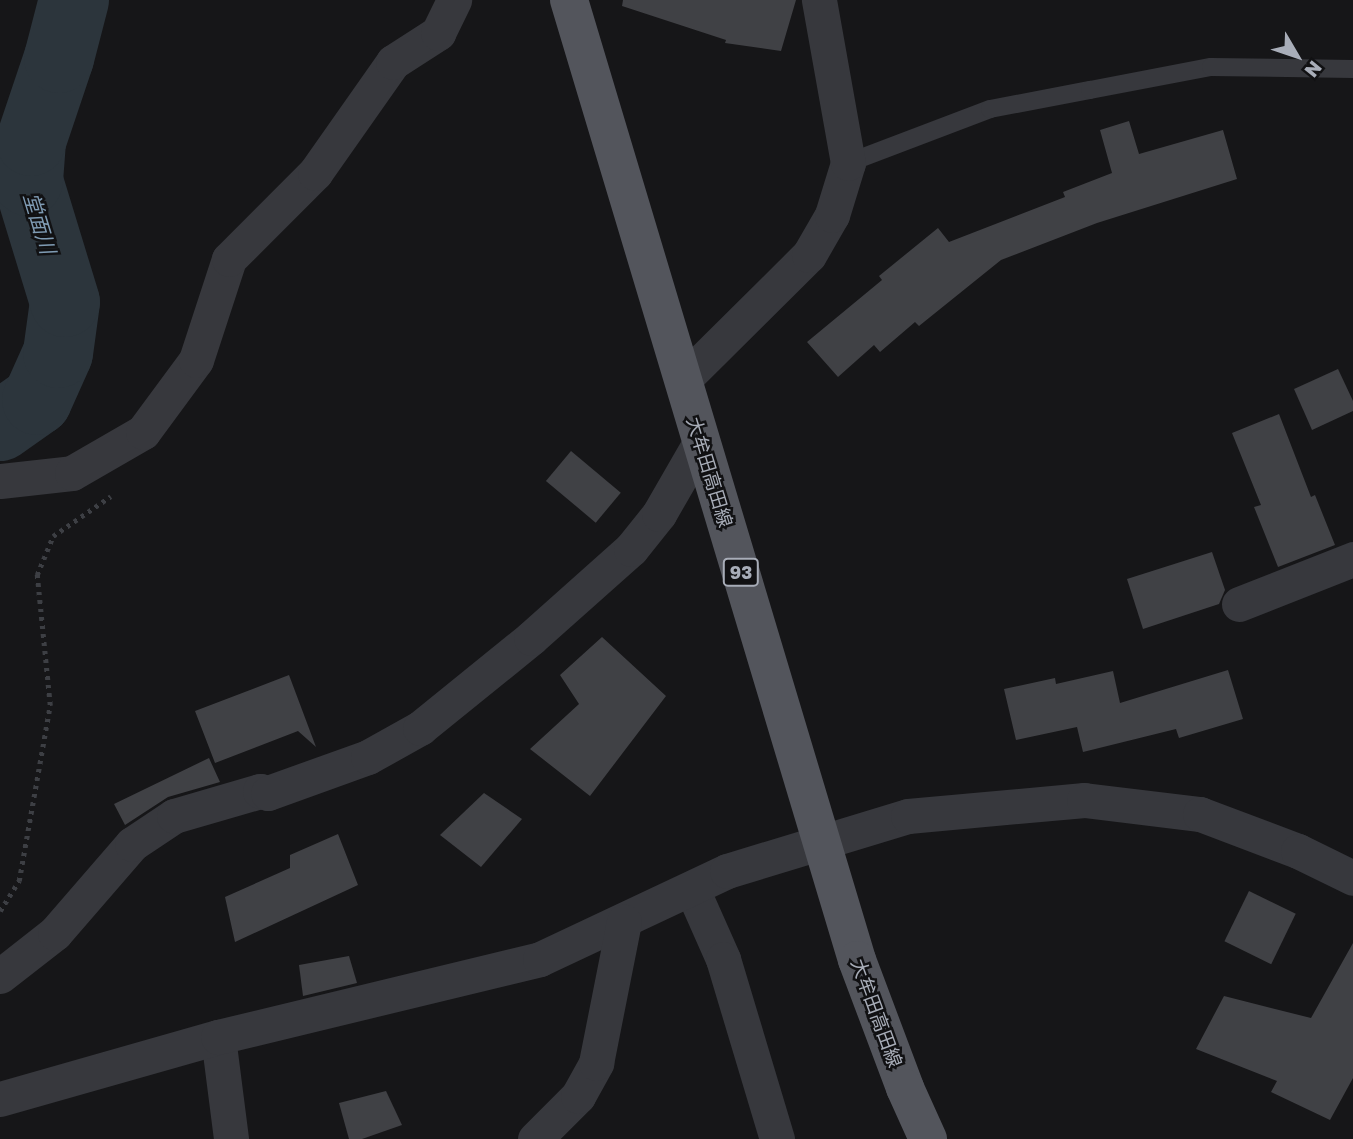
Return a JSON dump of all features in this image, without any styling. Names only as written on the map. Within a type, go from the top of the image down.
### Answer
[{"type":"main road","name":"大牟田高田線","points":[[569,0],[857,960],[905,1088],[928,1139]]},
{"type":"street","points":[[0,481],[72,473],[143,432],[196,360],[229,259],[315,173],[393,62],[438,33],[454,0]]},
{"type":"street","points":[[682,380],[809,255],[832,215],[848,163],[819,0]]},
{"type":"street","points":[[0,976],[55,933],[132,844],[174,816],[260,791],[268,793],[368,757],[420,728],[531,638],[631,549],[659,514],[701,441]]},
{"type":"street","points":[[1239,604],[1353,559]]},
{"type":"street","points":[[0,1099],[218,1037],[540,959],[624,922],[727,871],[908,816],[1084,800],[1200,814],[1298,851],[1353,878]]},
{"type":"street","points":[[1298,851],[1353,848]]},
{"type":"street","points":[[692,889],[723,959],[777,1139]]},
{"type":"street","points":[[535,1139],[578,1096],[596,1063],[624,922]]},
{"type":"street","points":[[218,1037],[231,1139]]},
{"type":"lane","points":[[848,163],[990,109],[1078,92],[1211,68],[1353,69]]},
{"type":"path","points":[[0,911],[19,881],[50,705],[37,575],[53,536],[109,499],[116,489]]},
{"type":"building","points":[[623,0],[796,0],[781,51],[725,43],[726,40],[622,6]]},
{"type":"building","points":[[1129,121],[1139,154],[1223,130],[1237,179],[1097,223],[1001,260],[919,326],[915,322],[880,352],[874,345],[838,377],[807,342],[882,280],[879,276],[938,228],[949,242],[1065,197],[1063,192],[1112,173],[1100,130]]},
{"type":"building","points":[[1338,369],[1353,401],[1353,411],[1312,430],[1294,389]]},
{"type":"building","points":[[1279,414],[1311,497],[1315,495],[1335,545],[1278,567],[1254,507],[1261,505],[1232,433]]},
{"type":"building","points":[[571,451],[621,493],[596,523],[546,481]]},
{"type":"building","points":[[1212,552],[1225,590],[1219,604],[1143,629],[1127,579]]},
{"type":"building","points":[[602,637],[666,696],[590,796],[530,749],[579,704],[560,675]]},
{"type":"building","points":[[1228,670],[1243,719],[1179,738],[1176,729],[1083,752],[1077,727],[1016,740],[1004,689],[1055,678],[1056,684],[1113,671],[1120,703]]},
{"type":"building","points":[[289,675],[316,747],[298,731],[215,763],[195,711]]},
{"type":"building","points":[[209,758],[220,782],[168,797],[125,825],[114,804]]},
{"type":"building","points":[[484,793],[522,819],[481,867],[440,835]]},
{"type":"building","points":[[338,834],[358,885],[235,942],[225,897],[290,868],[290,855]]},
{"type":"building","points":[[1249,891],[1296,914],[1271,964],[1224,941]]},
{"type":"building","points":[[1353,943],[1353,1078],[1330,1120],[1271,1092],[1277,1081],[1196,1049],[1224,996],[1311,1018]]},
{"type":"building","points":[[349,956],[357,983],[303,996],[299,965]]},
{"type":"building","points":[[386,1091],[402,1125],[362,1139],[349,1139],[339,1103]]},
{"type":"waterway","name":"堂面川","points":[[0,426],[37,400],[58,353],[65,302],[28,181],[31,141],[59,58],[74,0]]}]
